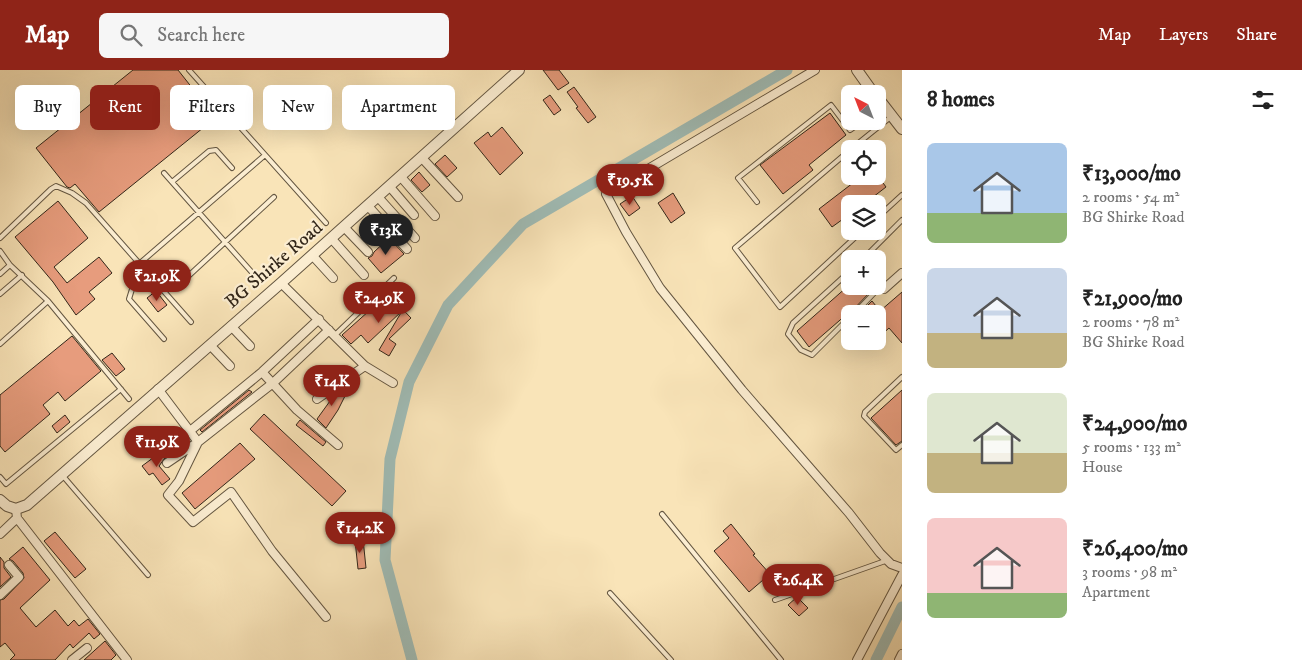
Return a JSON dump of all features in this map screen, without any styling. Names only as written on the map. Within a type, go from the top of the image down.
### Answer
[{"type":"street","name":"BG Shirke Road","points":[[17,513],[390,187],[519,70]]},
{"type":"street","points":[[815,70],[606,194],[626,232],[660,288],[742,390],[888,560],[902,568]]},
{"type":"street","points":[[856,70],[867,85]]},
{"type":"street","points":[[886,110],[902,129]]},
{"type":"street","points":[[422,158],[458,197]]},
{"type":"street","points":[[401,177],[435,216]]},
{"type":"street","points":[[390,187],[414,215]]},
{"type":"street","points":[[378,197],[415,238]]},
{"type":"street","points":[[368,206],[407,249]]},
{"type":"street","points":[[344,227],[368,252]]},
{"type":"street","points":[[331,238],[364,275]]},
{"type":"street","points":[[312,255],[333,278]]},
{"type":"street","points":[[886,287],[902,273]]},
{"type":"street","points":[[281,283],[365,366],[393,383]]},
{"type":"street","points":[[190,430],[262,372],[319,319]]},
{"type":"street","points":[[231,326],[250,346]]},
{"type":"street","points":[[168,463],[273,383],[331,333]]},
{"type":"street","points":[[210,344],[230,366]]},
{"type":"street","points":[[317,399],[365,366]]},
{"type":"street","points":[[262,372],[297,410],[338,444]]},
{"type":"street","points":[[158,389],[198,442]]},
{"type":"street","points":[[198,442],[179,481],[168,495],[192,522],[231,492],[272,551],[326,617]]},
{"type":"street","points":[[0,500],[17,513],[127,660]]},
{"type":"street","points":[[0,534],[17,513]]},
{"type":"street","points":[[0,595],[19,577],[9,565]]},
{"type":"street","points":[[857,660],[902,575]]},
{"type":"street","points":[[72,660],[87,648]]},
{"type":"street","points":[[899,660],[902,654]]},
{"type":"lane","points":[[189,70],[326,223]]},
{"type":"lane","points":[[757,202],[738,178],[831,105],[841,118]]},
{"type":"lane","points":[[862,140],[892,116]]},
{"type":"lane","points":[[172,182],[209,151],[216,150],[232,168]]},
{"type":"lane","points":[[139,264],[265,155]]},
{"type":"lane","points":[[841,158],[735,248],[780,307],[852,240]]},
{"type":"lane","points":[[164,173],[256,277]]},
{"type":"lane","points":[[0,238],[56,186],[72,193],[86,203],[191,322]]},
{"type":"lane","points":[[886,210],[902,195]]},
{"type":"lane","points":[[183,281],[274,197]]},
{"type":"lane","points":[[872,250],[902,220]]},
{"type":"lane","points":[[0,251],[10,265],[48,302],[129,399]]},
{"type":"lane","points":[[0,274],[10,265]]},
{"type":"lane","points":[[146,272],[133,286],[129,299],[164,339]]},
{"type":"lane","points":[[0,294],[22,275]]},
{"type":"lane","points":[[331,333],[394,278]]},
{"type":"lane","points":[[841,279],[793,323],[788,334],[801,350],[812,355],[841,326]]},
{"type":"lane","points":[[863,305],[872,295]]},
{"type":"lane","points":[[0,344],[48,302]]},
{"type":"lane","points":[[902,377],[865,412],[864,416],[896,450],[902,445]]},
{"type":"lane","points":[[0,477],[6,484],[121,389]]},
{"type":"lane","points":[[62,474],[148,574]]},
{"type":"lane","points":[[662,514],[781,660]]},
{"type":"lane","points":[[775,600],[888,560]]},
{"type":"lane","points":[[610,593],[671,660]]},
{"type":"building","points":[[133,70],[178,70],[190,85],[170,85],[170,130],[200,130],[99,212],[75,184],[70,188],[67,187],[36,148],[58,130],[80,130],[80,113],[90,105],[90,130],[160,130],[160,85],[114,85]]},
{"type":"building","points":[[543,70],[559,70],[569,83],[558,90]]},
{"type":"building","points":[[574,87],[596,117],[588,123],[576,108],[578,107],[567,92]]},
{"type":"building","points":[[550,95],[561,110],[554,115],[543,100]]},
{"type":"building","points":[[830,113],[846,135],[809,165],[813,170],[783,194],[760,165]]},
{"type":"building","points":[[502,127],[523,153],[500,175],[474,143],[488,132],[491,137]]},
{"type":"building","points":[[445,155],[457,168],[447,177],[435,164]]},
{"type":"building","points":[[419,172],[430,185],[422,192],[411,180]]},
{"type":"building","points":[[850,185],[885,185],[886,187],[876,195],[841,195],[841,220],[832,227],[819,209]]},
{"type":"building","points":[[673,193],[685,213],[671,223],[658,203]]},
{"type":"building","points":[[632,196],[640,208],[629,216],[620,204]]},
{"type":"building","points":[[58,201],[88,238],[54,267],[67,283],[99,257],[112,273],[89,292],[95,299],[76,315],[53,282],[15,237]]},
{"type":"building","points":[[389,238],[404,254],[381,273],[368,258]]},
{"type":"building","points":[[156,291],[167,305],[158,312],[147,298]]},
{"type":"building","points":[[841,292],[841,295],[867,295],[858,305],[841,305],[841,319],[809,347],[797,331]]},
{"type":"building","points":[[902,292],[902,343],[889,328],[886,331],[886,306]]},
{"type":"building","points":[[388,294],[411,318],[389,339],[396,344],[389,356],[379,350],[402,311],[368,343],[361,335],[351,344],[342,335]]},
{"type":"building","points":[[72,336],[101,371],[65,401],[58,392],[43,405],[50,414],[5,452],[0,446],[0,395]]},
{"type":"building","points":[[112,353],[125,369],[116,376],[102,360]]},
{"type":"building","points":[[344,387],[348,390],[326,428],[317,419],[330,401],[329,398]]},
{"type":"building","points":[[249,390],[252,392],[202,432],[200,430]]},
{"type":"building","points":[[902,390],[902,441],[896,445],[871,418]]},
{"type":"building","points":[[264,414],[346,491],[332,506],[250,429]]},
{"type":"building","points":[[65,415],[70,422],[57,433],[52,426]]},
{"type":"building","points":[[300,420],[326,442],[323,446],[296,425]]},
{"type":"building","points":[[240,443],[255,459],[195,509],[182,493]]},
{"type":"building","points":[[161,452],[165,458],[159,466],[170,479],[162,485],[153,473],[149,475],[142,466]]},
{"type":"building","points":[[731,524],[755,554],[753,555],[770,574],[749,592],[714,551],[729,538],[723,531]]},
{"type":"building","points":[[55,532],[86,569],[75,578],[44,541]]},
{"type":"building","points":[[363,539],[366,568],[358,569],[355,540]]},
{"type":"building","points":[[23,547],[50,580],[20,608],[36,627],[55,610],[68,626],[74,620],[79,626],[88,619],[100,634],[94,639],[89,633],[73,648],[70,644],[55,660],[10,660],[15,655],[5,643],[0,647],[0,600],[4,599],[24,578],[23,573],[9,559]]},
{"type":"building","points":[[0,557],[4,562],[4,568],[11,577],[0,587]]},
{"type":"building","points":[[797,597],[808,608],[799,616],[788,605]]},
{"type":"building","points":[[105,641],[116,655],[111,660],[84,660]]},
{"type":"waterway","points":[[412,660],[385,560],[390,459],[409,382],[448,305],[523,224],[787,70]]},
{"type":"waterway","points":[[876,660],[902,607]]}]
